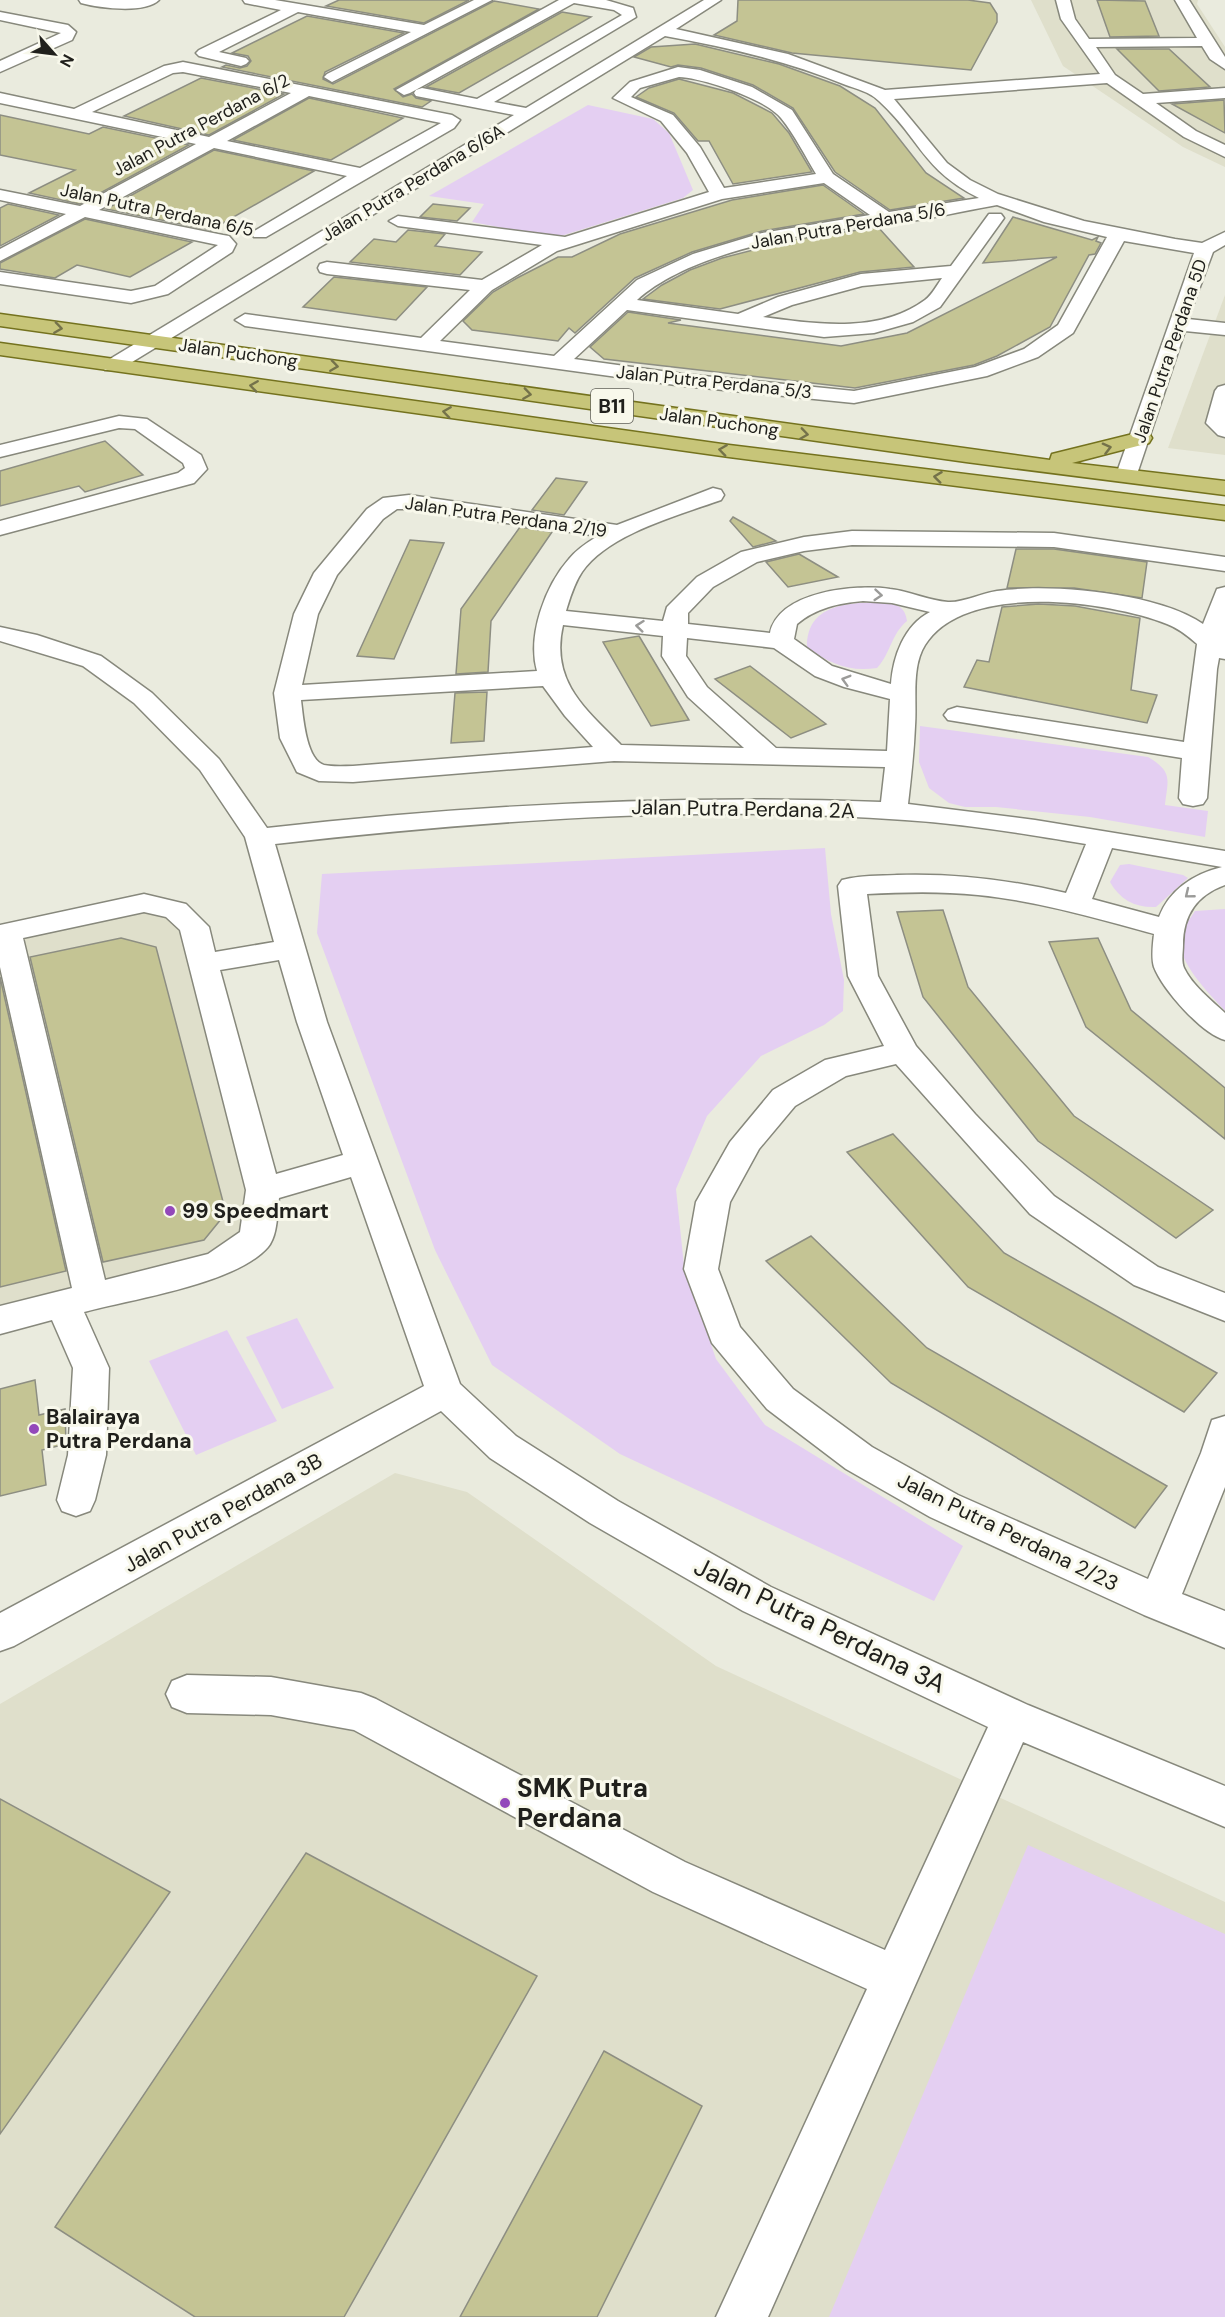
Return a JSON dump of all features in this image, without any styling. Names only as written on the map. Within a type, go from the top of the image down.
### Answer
[{"type":"main road","name":"Jalan Puchong","points":[[0,320],[1032,464],[1218,487]]},
{"type":"main road","name":"Jalan Puchong","points":[[0,349],[717,449],[1225,513]]},
{"type":"main road","points":[[1032,464],[1112,447],[1151,449],[1218,487]]},
{"type":"main road","points":[[973,481],[998,480],[1081,488],[1103,485],[1127,475],[1141,491],[1153,495],[1225,506]]},
{"type":"street","points":[[86,0],[115,5],[152,0]]},
{"type":"street","points":[[250,0],[421,32],[439,38]]},
{"type":"street","points":[[363,83],[326,76],[485,0]]},
{"type":"street","points":[[404,90],[570,0]]},
{"type":"street","points":[[478,104],[629,17],[628,11],[618,6],[578,0]]},
{"type":"street","name":"Jalan Putra Perdana 6/6A","points":[[112,366],[714,0]]},
{"type":"street","points":[[1063,0],[1068,19],[1110,78],[1190,134],[1225,152]]},
{"type":"street","points":[[1182,0],[1215,56],[1225,64]]},
{"type":"street","points":[[251,63],[205,54],[206,50],[296,8]]},
{"type":"street","points":[[0,16],[63,28],[69,32],[67,37],[0,67]]},
{"type":"street","points":[[663,31],[757,48],[819,67],[883,95],[937,162],[996,209],[1117,236],[1205,249]]},
{"type":"street","points":[[462,42],[509,50]]},
{"type":"street","points":[[1085,43],[1206,42]]},
{"type":"street","points":[[532,54],[556,58]]},
{"type":"street","points":[[76,114],[168,69],[183,67],[452,120],[448,125],[260,233]]},
{"type":"street","points":[[719,194],[694,151],[667,118],[621,98],[635,85],[678,72],[695,73],[746,90],[786,113],[827,177],[887,219]]},
{"type":"street","points":[[883,95],[1110,78]]},
{"type":"street","points":[[383,86],[529,112]]},
{"type":"street","name":"Jalan Putra Perdana 6/2","points":[[0,256],[307,91]]},
{"type":"street","points":[[1142,99],[1225,93]]},
{"type":"street","points":[[0,98],[363,174]]},
{"type":"street","points":[[425,345],[485,286],[551,247],[719,194],[827,177]]},
{"type":"street","name":"Jalan Putra Perdana 6/5","points":[[70,191],[314,244]]},
{"type":"street","points":[[0,195],[223,240],[227,244],[226,249],[161,290],[131,297],[0,278]]},
{"type":"street","points":[[623,304],[824,331],[874,327],[906,318],[933,303],[996,209]]},
{"type":"street","name":"Jalan Putra Perdana 5/6","points":[[558,363],[644,284],[699,258],[762,238],[887,219],[996,209]]},
{"type":"street","points":[[398,221],[565,243]]},
{"type":"street","name":"Jalan Putra Perdana 5/3","points":[[245,320],[683,380],[854,397],[980,372],[1031,353],[1066,329],[1117,236]]},
{"type":"street","name":"Jalan Putra Perdana 5D","points":[[1127,475],[1151,449],[1177,324],[1205,249],[1225,237]]},
{"type":"street","points":[[327,268],[485,286]]},
{"type":"street","points":[[740,320],[785,301],[861,280],[955,271]]},
{"type":"street","points":[[1177,324],[1225,329]]},
{"type":"street","points":[[1225,391],[1217,423],[1225,431]]},
{"type":"street","points":[[0,451],[119,422],[140,423],[193,460],[196,469],[186,478],[0,528]]},
{"type":"street","points":[[614,753],[552,678],[546,664],[547,636],[555,608],[580,560],[621,532],[713,495]]},
{"type":"street","name":"Jalan Putra Perdana 2/19","points":[[287,693],[306,614],[326,573],[375,514],[392,503],[409,502],[621,532]]},
{"type":"street","points":[[769,756],[697,693],[674,656],[676,621],[705,582],[749,557],[804,544],[852,538],[1054,540],[1225,564]]},
{"type":"street","points":[[903,694],[826,674],[797,656],[783,633],[788,618],[810,606],[839,597],[871,594],[909,598],[950,610]]},
{"type":"street","points":[[894,812],[903,672],[914,639],[940,614],[980,599],[1028,594],[1078,597],[1141,609],[1178,620],[1217,648]]},
{"type":"street","points":[[1193,798],[1197,752],[1225,594]]},
{"type":"street","points":[[555,608],[783,633]]},
{"type":"street","points":[[0,634],[28,640],[92,661],[143,698],[210,765],[259,837],[312,1022],[445,1392]]},
{"type":"street","points":[[552,678],[287,693],[293,738],[306,766],[319,773],[353,774],[614,753],[899,759]]},
{"type":"street","points":[[957,715],[1197,752]]},
{"type":"street","name":"Jalan Putra Perdana 2A","points":[[259,837],[408,820],[584,808],[741,806],[894,812],[1102,838],[1225,859]]},
{"type":"street","points":[[1076,904],[1102,838]]},
{"type":"street","points":[[1225,875],[1208,880],[1182,900],[1167,928],[1168,965],[1198,1007],[1225,1030]]},
{"type":"street","points":[[1167,928],[1076,904],[994,888],[915,882],[852,886],[863,976],[903,1052],[964,1122],[1042,1205],[1146,1276],[1225,1308]]},
{"type":"street","points":[[0,1320],[78,1300],[219,1264],[256,1238],[263,1190],[194,927],[176,910],[144,903],[4,934],[78,1300],[91,1368],[87,1455],[76,1500]]},
{"type":"street","points":[[204,963],[291,949]]},
{"type":"street","name":"Jalan Putra Perdana 2/23","points":[[903,1052],[836,1068],[784,1098],[746,1142],[713,1202],[701,1269],[725,1334],[780,1399],[859,1458],[944,1506],[1225,1630]]},
{"type":"street","points":[[263,1190],[362,1162]]},
{"type":"street","name":"Jalan Putra Perdana 3B","points":[[0,1633],[154,1552],[445,1392]]},
{"type":"street","name":"Jalan Putra Perdana 3A","points":[[445,1392],[503,1447],[604,1512],[757,1599],[1013,1718],[1225,1807]]},
{"type":"street","points":[[1158,1602],[1220,1453],[1225,1431]]},
{"type":"street","points":[[187,1694],[271,1696],[360,1712],[669,1877],[896,1979]]},
{"type":"street","points":[[742,2317],[1013,1718]]},
{"type":"shaded area","points":[[1031,0],[1198,0],[1197,4],[1225,47],[1225,167],[1183,147],[1063,66]]},
{"type":"shaded area","points":[[588,105],[653,119],[669,133],[693,190],[683,198],[564,235],[539,235],[472,222],[484,204],[429,196]]},
{"type":"shaded area","points":[[1225,295],[1225,455],[1168,448]]},
{"type":"shaded area","points":[[881,602],[902,608],[907,621],[877,668],[849,668],[824,658],[807,647],[809,633],[821,614],[843,605]]},
{"type":"shaded area","points":[[920,726],[1148,757],[1162,767],[1167,777],[1165,805],[1208,811],[1205,837],[1090,817],[996,807],[965,807],[949,803],[929,788],[919,762]]},
{"type":"shaded area","points":[[825,848],[831,914],[844,980],[843,1011],[824,1025],[761,1056],[707,1116],[676,1189],[684,1266],[716,1359],[765,1425],[963,1546],[934,1601],[620,1454],[492,1365],[435,1250],[317,933],[322,874]]},
{"type":"shaded area","points":[[1129,864],[1188,878],[1156,907],[1142,906],[1129,902],[1110,882],[1120,865]]},
{"type":"shaded area","points":[[1225,909],[1225,1011],[1188,966],[1180,945],[1182,932],[1195,911]]},
{"type":"shaded area","points":[[139,910],[163,916],[185,932],[248,1194],[244,1232],[213,1256],[0,1309],[0,940]]},
{"type":"shaded area","points":[[297,1318],[334,1388],[282,1409],[246,1337]]},
{"type":"shaded area","points":[[227,1330],[277,1421],[196,1455],[149,1361]]},
{"type":"shaded area","name":"SMK Putra Perdana","points":[[395,1473],[467,1492],[716,1666],[1225,1902],[1225,2317],[0,2317],[0,1704]]},
{"type":"shaded area","points":[[1028,1845],[1225,1934],[1225,2317],[829,2317]]},
{"type":"building","points":[[339,0],[469,0],[424,23],[326,6]]},
{"type":"building","points":[[738,0],[968,0],[990,3],[997,14],[997,22],[971,70],[792,53],[714,35],[737,21]]},
{"type":"building","points":[[1097,0],[1145,1],[1159,36],[1110,37]]},
{"type":"building","points":[[494,1],[539,9],[394,89],[403,97],[412,94],[416,98],[431,101],[422,107],[222,67],[226,65],[240,68],[247,66],[251,61],[248,56],[232,53],[307,16],[404,33],[325,72],[323,79],[333,84]]},
{"type":"building","points":[[562,12],[591,17],[459,93],[426,87]]},
{"type":"building","points":[[695,44],[779,64],[840,86],[875,108],[926,173],[964,198],[890,210],[835,172],[793,108],[753,85],[701,68],[678,65],[671,67],[634,57],[651,47]]},
{"type":"building","points":[[1117,49],[1169,49],[1210,87],[1159,91]]},
{"type":"building","points":[[201,78],[284,94],[209,135],[124,116]]},
{"type":"building","points":[[679,79],[733,93],[772,113],[789,133],[812,172],[733,184],[709,141],[698,141],[674,113],[636,97],[649,88]]},
{"type":"building","points":[[309,98],[403,118],[331,160],[233,140]]},
{"type":"building","points":[[1224,100],[1225,133],[1172,104]]},
{"type":"building","points":[[0,115],[89,134],[103,127],[189,145],[80,204],[29,193],[75,170],[0,155]]},
{"type":"building","points":[[214,150],[314,171],[211,230],[106,209]]},
{"type":"building","points":[[823,185],[864,214],[762,231],[692,252],[635,278],[575,333],[569,328],[558,341],[472,330],[463,321],[493,292],[558,257],[572,257],[620,234],[732,200]]},
{"type":"building","points":[[8,204],[59,215],[0,246],[0,208]]},
{"type":"building","points":[[433,204],[470,208],[457,221],[420,217]]},
{"type":"building","points":[[1013,217],[1092,240],[1098,237],[1096,241],[1101,243],[1095,254],[1089,255],[1050,327],[997,356],[974,365],[855,388],[604,359],[590,347],[628,312],[681,320],[668,323],[841,346],[907,333],[1057,257],[983,263]]},
{"type":"building","points":[[85,219],[192,242],[130,277],[77,265],[55,278],[0,269],[0,263]]},
{"type":"building","points":[[878,227],[914,267],[860,272],[720,309],[643,299],[662,285],[690,270],[722,258],[792,240]]},
{"type":"building","points":[[408,230],[445,234],[435,246],[482,252],[460,275],[350,262],[374,239],[396,242]]},
{"type":"building","points":[[334,277],[427,287],[396,320],[303,307]]},
{"type":"building","points":[[105,441],[143,475],[85,492],[79,486],[0,506],[0,471]]},
{"type":"building","points":[[556,478],[587,482],[564,515],[532,510]]},
{"type":"building","points":[[733,517],[776,541],[753,547],[730,521]]},
{"type":"building","points":[[520,527],[552,532],[491,621],[488,672],[456,674],[461,609]]},
{"type":"building","points":[[410,540],[444,543],[394,659],[357,656]]},
{"type":"building","points":[[1016,549],[1054,549],[1147,562],[1142,598],[1074,588],[1007,588]]},
{"type":"building","points":[[799,554],[838,577],[788,587],[766,562]]},
{"type":"building","points":[[1039,604],[1075,606],[1140,618],[1131,690],[1157,695],[1147,723],[964,687],[977,660],[989,662],[1002,607]]},
{"type":"building","points":[[639,636],[689,720],[651,726],[603,642]]},
{"type":"building","points":[[750,666],[826,724],[791,738],[715,679]]},
{"type":"building","points":[[487,692],[484,741],[451,743],[455,693]]},
{"type":"building","points":[[943,910],[968,987],[1074,1116],[1213,1210],[1176,1238],[1038,1141],[923,997],[897,912]]},
{"type":"building","points":[[121,938],[156,947],[226,1213],[204,1240],[103,1262],[30,957]]},
{"type":"building","points":[[1098,938],[1131,1010],[1225,1088],[1225,1139],[1086,1027],[1049,942]]},
{"type":"building","points":[[0,977],[66,1271],[0,1287]]},
{"type":"building","points":[[893,1134],[1004,1253],[1217,1373],[1184,1412],[968,1287],[847,1152]]},
{"type":"building","points":[[811,1236],[927,1348],[1167,1486],[1135,1528],[891,1383],[766,1261]]},
{"type":"building","name":"Balairaya Putra Perdana","points":[[35,1380],[39,1415],[65,1409],[66,1444],[42,1450],[46,1485],[0,1496],[0,1389]]},
{"type":"building","points":[[0,1799],[170,1892],[0,2134]]},
{"type":"building","points":[[306,1853],[537,1976],[344,2317],[195,2317],[55,2227]]},
{"type":"building","points":[[604,2051],[702,2106],[597,2317],[460,2317]]},
{"type":"place","name":"99 Speedmart","points":[[170,1211]]},
{"type":"place","name":"Balairaya Putra Perdana","points":[[34,1429]]},
{"type":"place","name":"SMK Putra Perdana","points":[[505,1803]]}]
